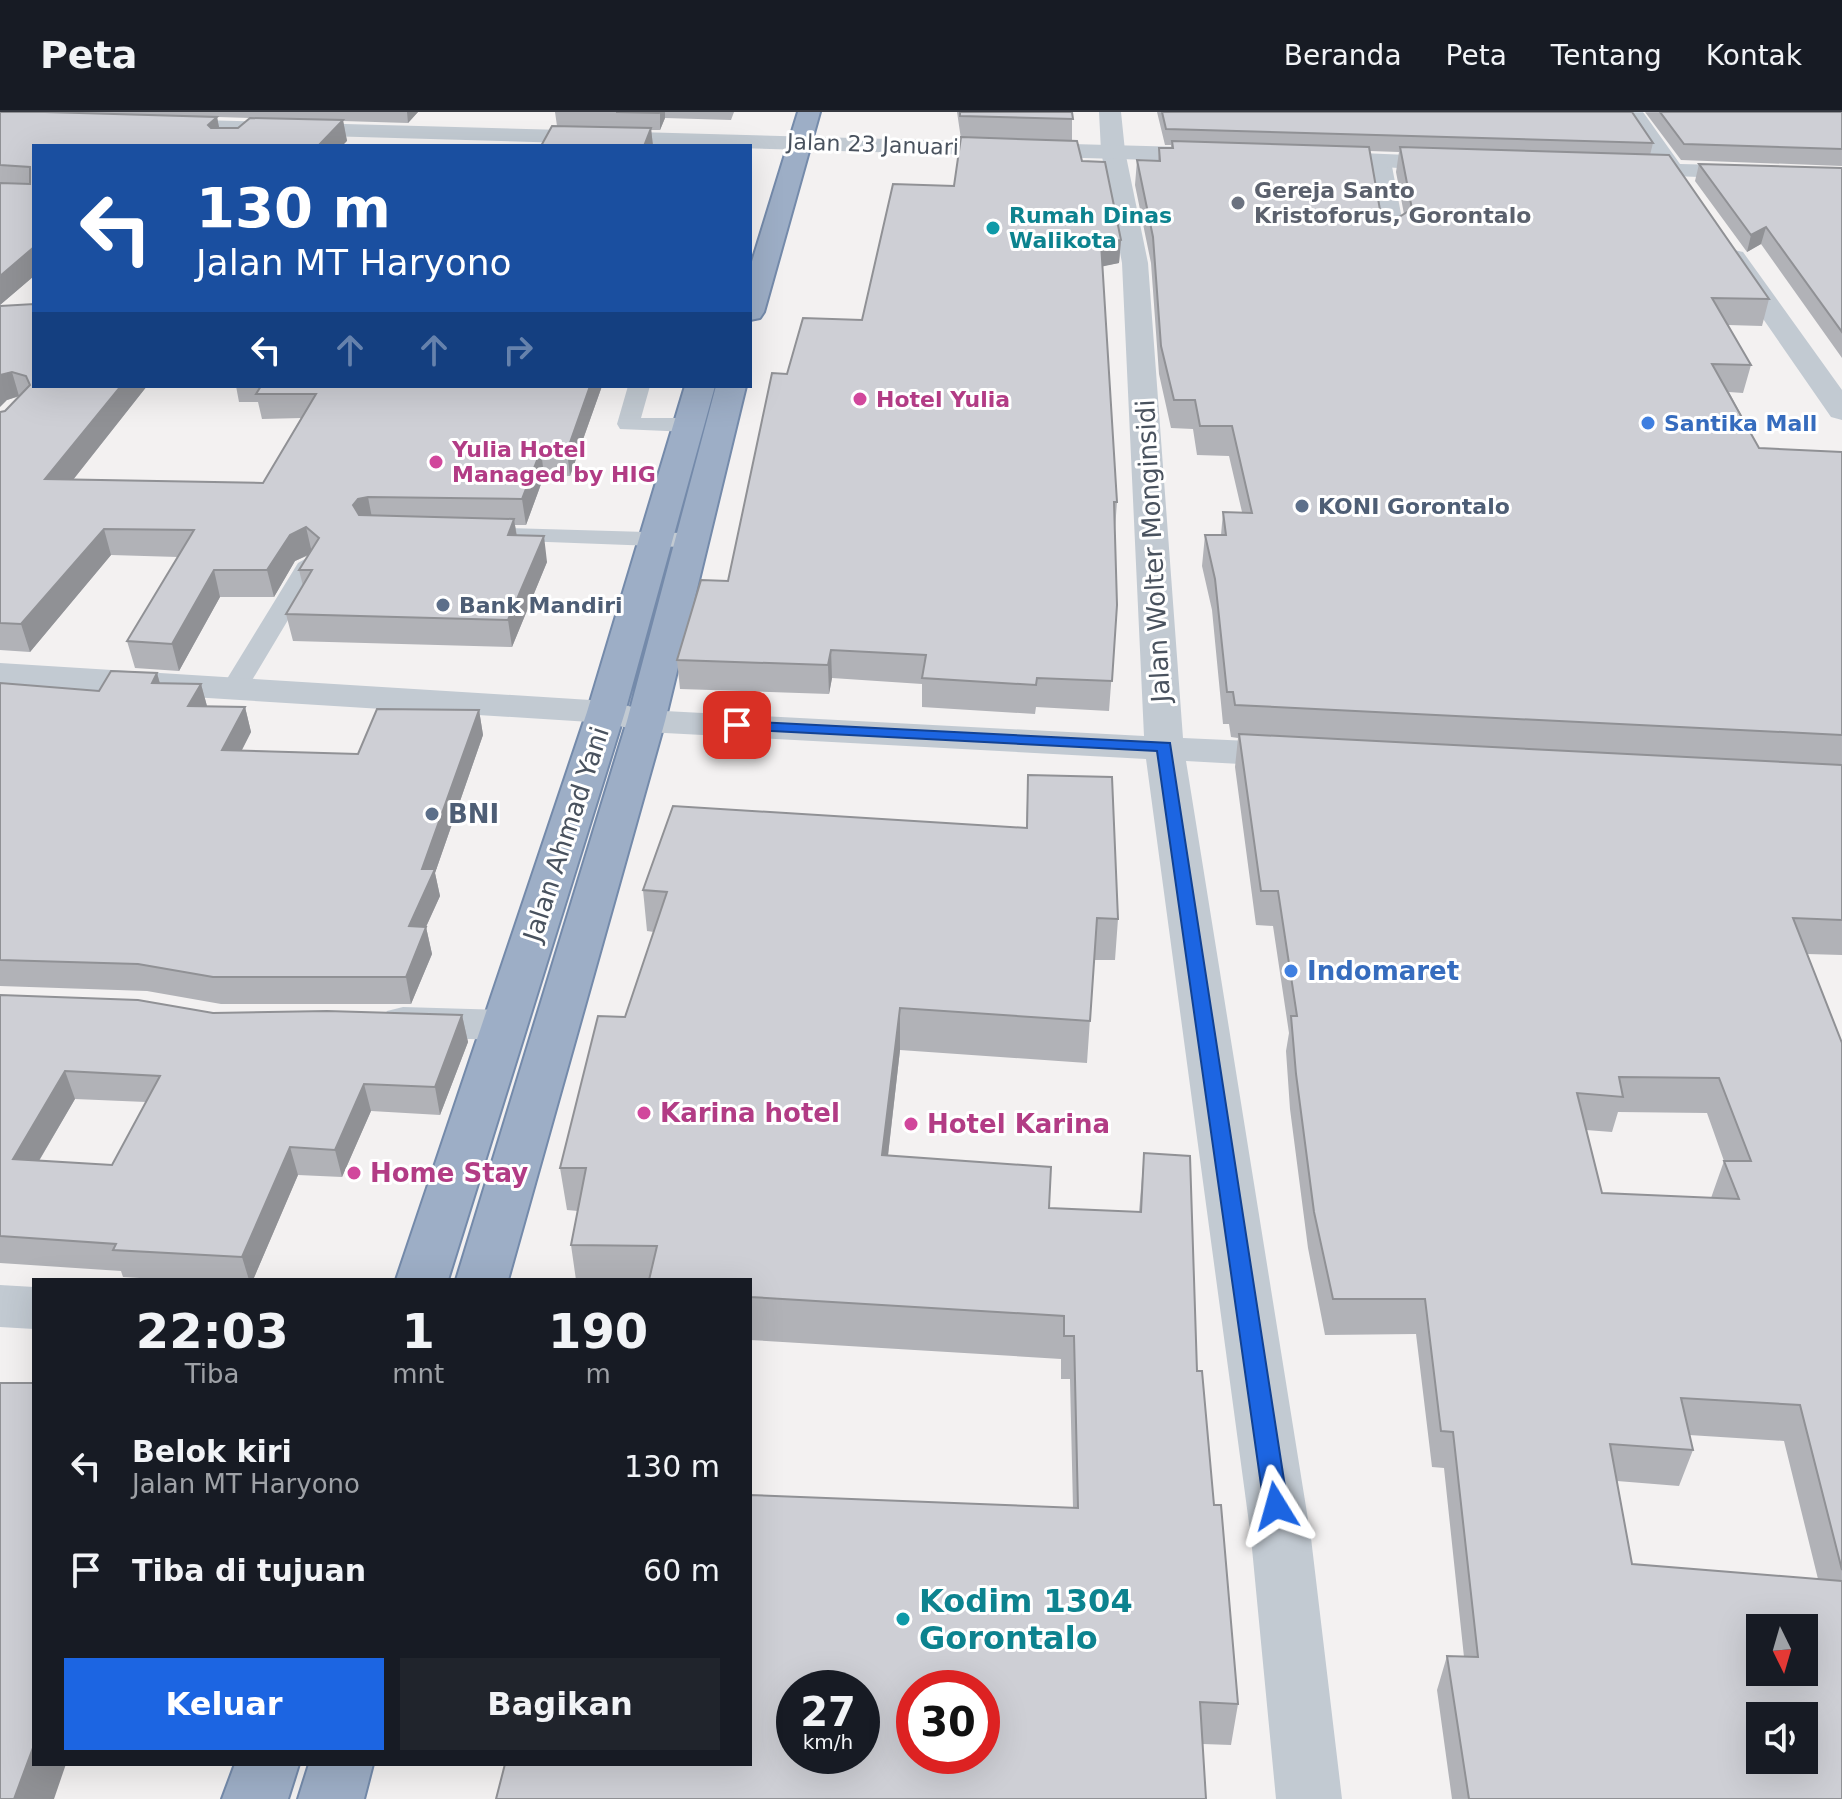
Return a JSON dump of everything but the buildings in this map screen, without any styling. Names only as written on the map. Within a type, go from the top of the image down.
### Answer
[{"type":"highway","points":[[766,171],[784,112]]},
{"type":"highway","points":[[752,296],[759,241],[802,144],[809,112]]},
{"type":"highway","name":"Jalan Ahmad Yani","points":[[483,1278],[646,721],[690,425],[699,388]]},
{"type":"highway","name":"Jalan Ahmad Yani","points":[[423,1278],[606,712],[730,388]]},
{"type":"highway","points":[[538,921],[585,929]]},
{"type":"highway","points":[[255,1799],[266,1766]]},
{"type":"highway","points":[[331,1799],[340,1766]]},
{"type":"street","name":"Jalan Wolter Monginsidi","points":[[1110,112],[1113,151],[1135,263],[1164,746],[1281,1538],[1309,1799]]},
{"type":"street","points":[[1632,112],[1690,196]]},
{"type":"street","name":"Jalan 23 Januari","points":[[140,125],[1238,156]]},
{"type":"street","points":[[1285,157],[1472,164]]},
{"type":"street","points":[[1379,161],[1392,235]]},
{"type":"street","points":[[1595,168],[1842,175]]},
{"type":"street","points":[[1717,234],[1842,411]]},
{"type":"street","points":[[0,674],[606,712],[646,721],[1164,746],[1338,758]]},
{"type":"street","points":[[365,1021],[504,1025]]},
{"type":"street","points":[[0,1306],[32,1308]]},
{"type":"lane","points":[[638,388],[628,424],[690,425]]},
{"type":"lane","points":[[451,534],[674,539]]},
{"type":"lane","points":[[235,687],[310,563]]},
{"type":"place","name":"Gereja Santo Kristoforus, Gorontalo","points":[[1238,203]]},
{"type":"place","name":"Rumah Dinas Walikota","points":[[993,228]]},
{"type":"place","name":"Hotel Yulia","points":[[860,399]]},
{"type":"place","name":"Santika Mall","points":[[1648,423]]},
{"type":"place","name":"Yulia Hotel Managed by HIG","points":[[436,462]]},
{"type":"place","name":"KONI Gorontalo","points":[[1302,506]]},
{"type":"place","name":"Bank Mandiri","points":[[443,605]]},
{"type":"place","name":"BNI","points":[[432,814]]},
{"type":"place","name":"Indomaret","points":[[1291,971]]},
{"type":"place","name":"Karina hotel","points":[[644,1113]]},
{"type":"place","name":"Hotel Karina","points":[[911,1124]]},
{"type":"place","name":"Home Stay","points":[[354,1173]]},
{"type":"place","name":"Kodim 1304 Gorontalo","points":[[903,1619]]},
{"type":"route","points":[[737,725],[1164,746],[1276,1506]]}]
